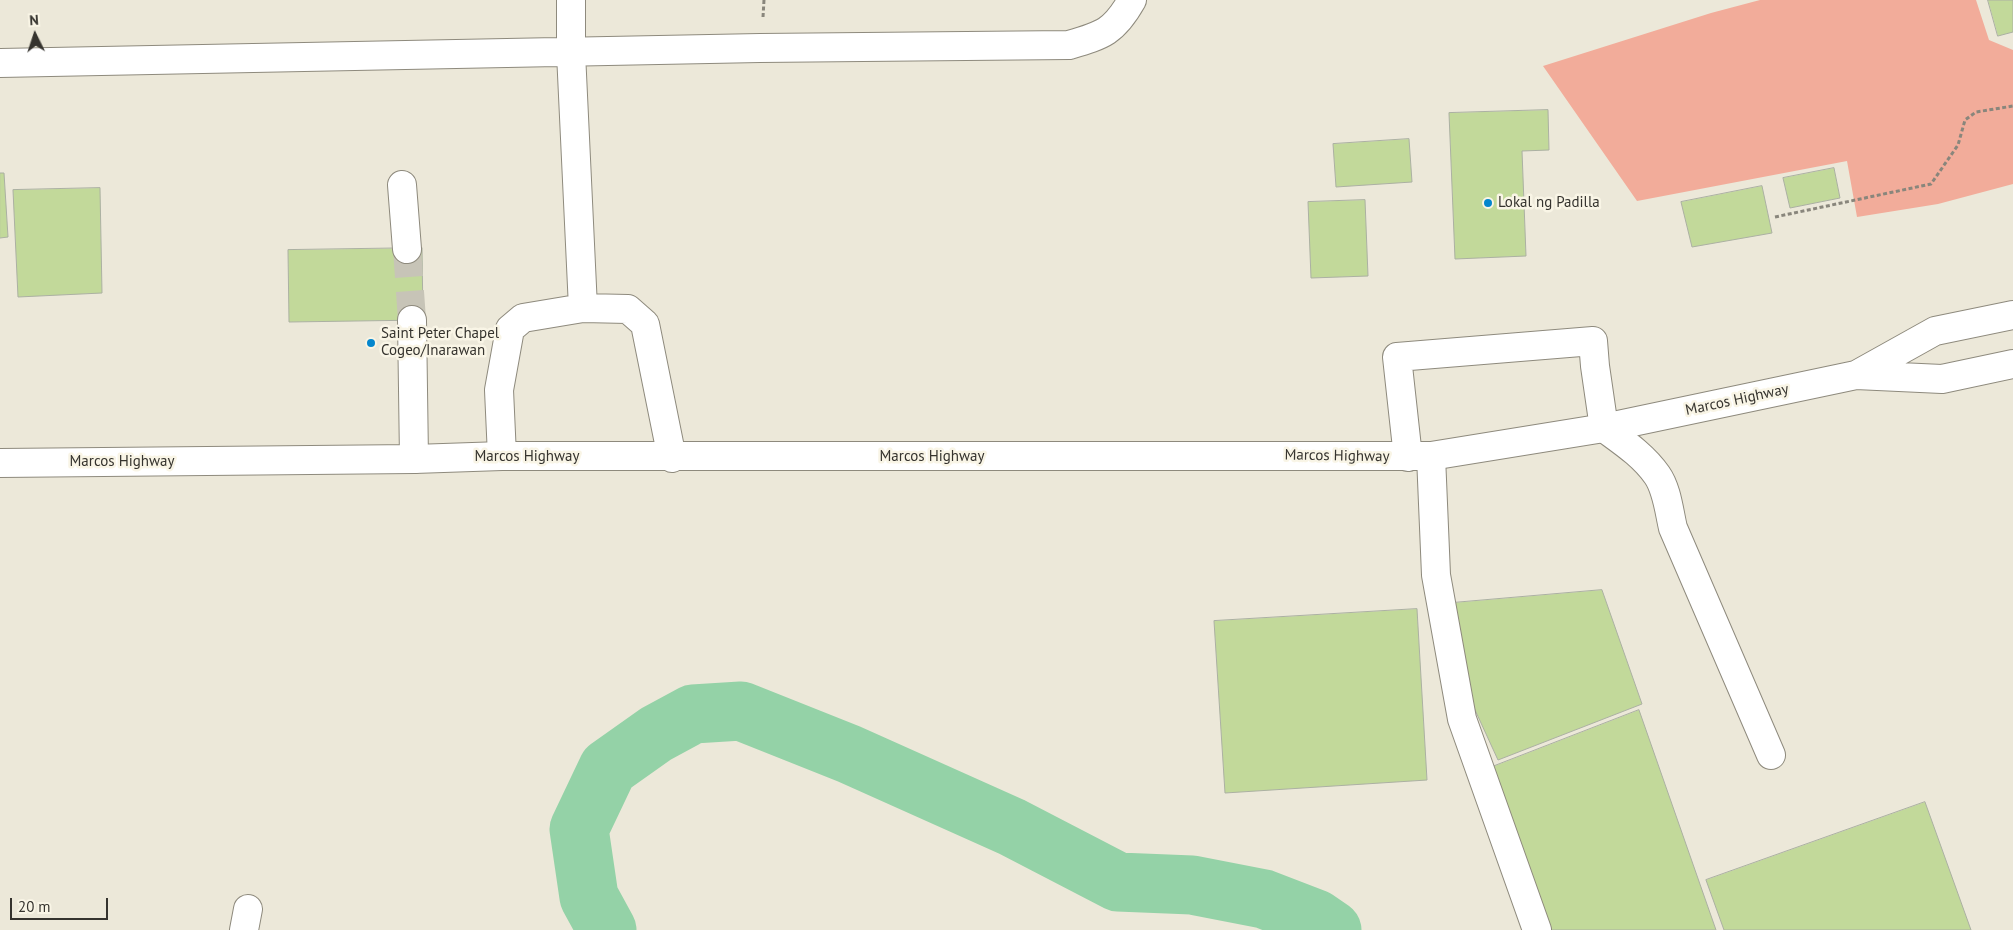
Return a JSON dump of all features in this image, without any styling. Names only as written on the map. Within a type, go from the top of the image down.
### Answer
[{"type":"main road","points":[[571,0],[570,53],[583,308]]},
{"type":"main road","points":[[0,63],[760,48],[1069,45],[1101,35],[1122,17],[1132,0]]},
{"type":"main road","points":[[402,185],[407,249]]},
{"type":"main road","points":[[502,456],[499,390],[510,329],[523,318],[583,308],[628,309],[645,324],[672,458]]},
{"type":"main road","name":"Marcos Highway","points":[[1856,375],[1934,331],[2013,315]]},
{"type":"main road","points":[[412,320],[414,459]]},
{"type":"main road","points":[[1537,930],[1462,720],[1436,575],[1420,456],[1397,357],[1593,341],[1604,428],[1638,452],[1658,476],[1666,497],[1673,528],[1771,755]]},
{"type":"main road","name":"Marcos Highway","points":[[0,463],[414,459],[502,456],[672,458],[1420,456],[1604,428],[1856,375],[1942,379],[2013,364]]},
{"type":"path","points":[[1774,217],[1931,184],[1958,144],[1965,120],[1976,112],[2013,106]]},
{"type":"shaded area","points":[[1760,0],[1976,0],[1989,40],[2013,50],[2013,184],[1938,204],[1857,217],[1847,161],[1637,201],[1543,66],[1711,13]]},
{"type":"building","points":[[1988,0],[2013,0],[2013,32],[1998,36]]},
{"type":"building","name":"Lokal ng Padilla","points":[[1548,110],[1549,150],[1522,151],[1526,256],[1455,259],[1449,113]]},
{"type":"building","points":[[1409,139],[1412,182],[1336,187],[1333,144]]},
{"type":"building","points":[[1834,168],[1840,198],[1790,208],[1783,178]]},
{"type":"building","points":[[0,173],[4,173],[8,237],[0,238]]},
{"type":"building","points":[[1762,186],[1772,233],[1692,247],[1681,202]]},
{"type":"building","points":[[100,188],[102,293],[18,297],[13,190]]},
{"type":"building","points":[[1365,200],[1368,276],[1311,278],[1308,202]]},
{"type":"building","points":[[422,248],[423,320],[289,322],[288,250]]},
{"type":"building","points":[[1602,590],[1642,704],[1498,760],[1453,662],[1452,603]]},
{"type":"building","points":[[1417,609],[1427,780],[1225,793],[1214,621]]},
{"type":"building","points":[[1639,710],[1716,930],[1551,930],[1492,767]]},
{"type":"building","points":[[1925,802],[1971,930],[1724,930],[1706,880]]},
{"type":"waterway","points":[[607,930],[589,897],[579,829],[608,768],[656,734],[693,714],[741,711],[849,754],[1012,827],[1118,882],[1192,885],[1264,899],[1316,919],[1332,930]]},
{"type":"tunnel","points":[[407,249],[412,320]]},
{"type":"place","name":"Lokal ng Padilla","points":[[1488,203]]},
{"type":"place","name":"Saint Peter Chapel Cogeo/Inarawan","points":[[371,343]]}]
